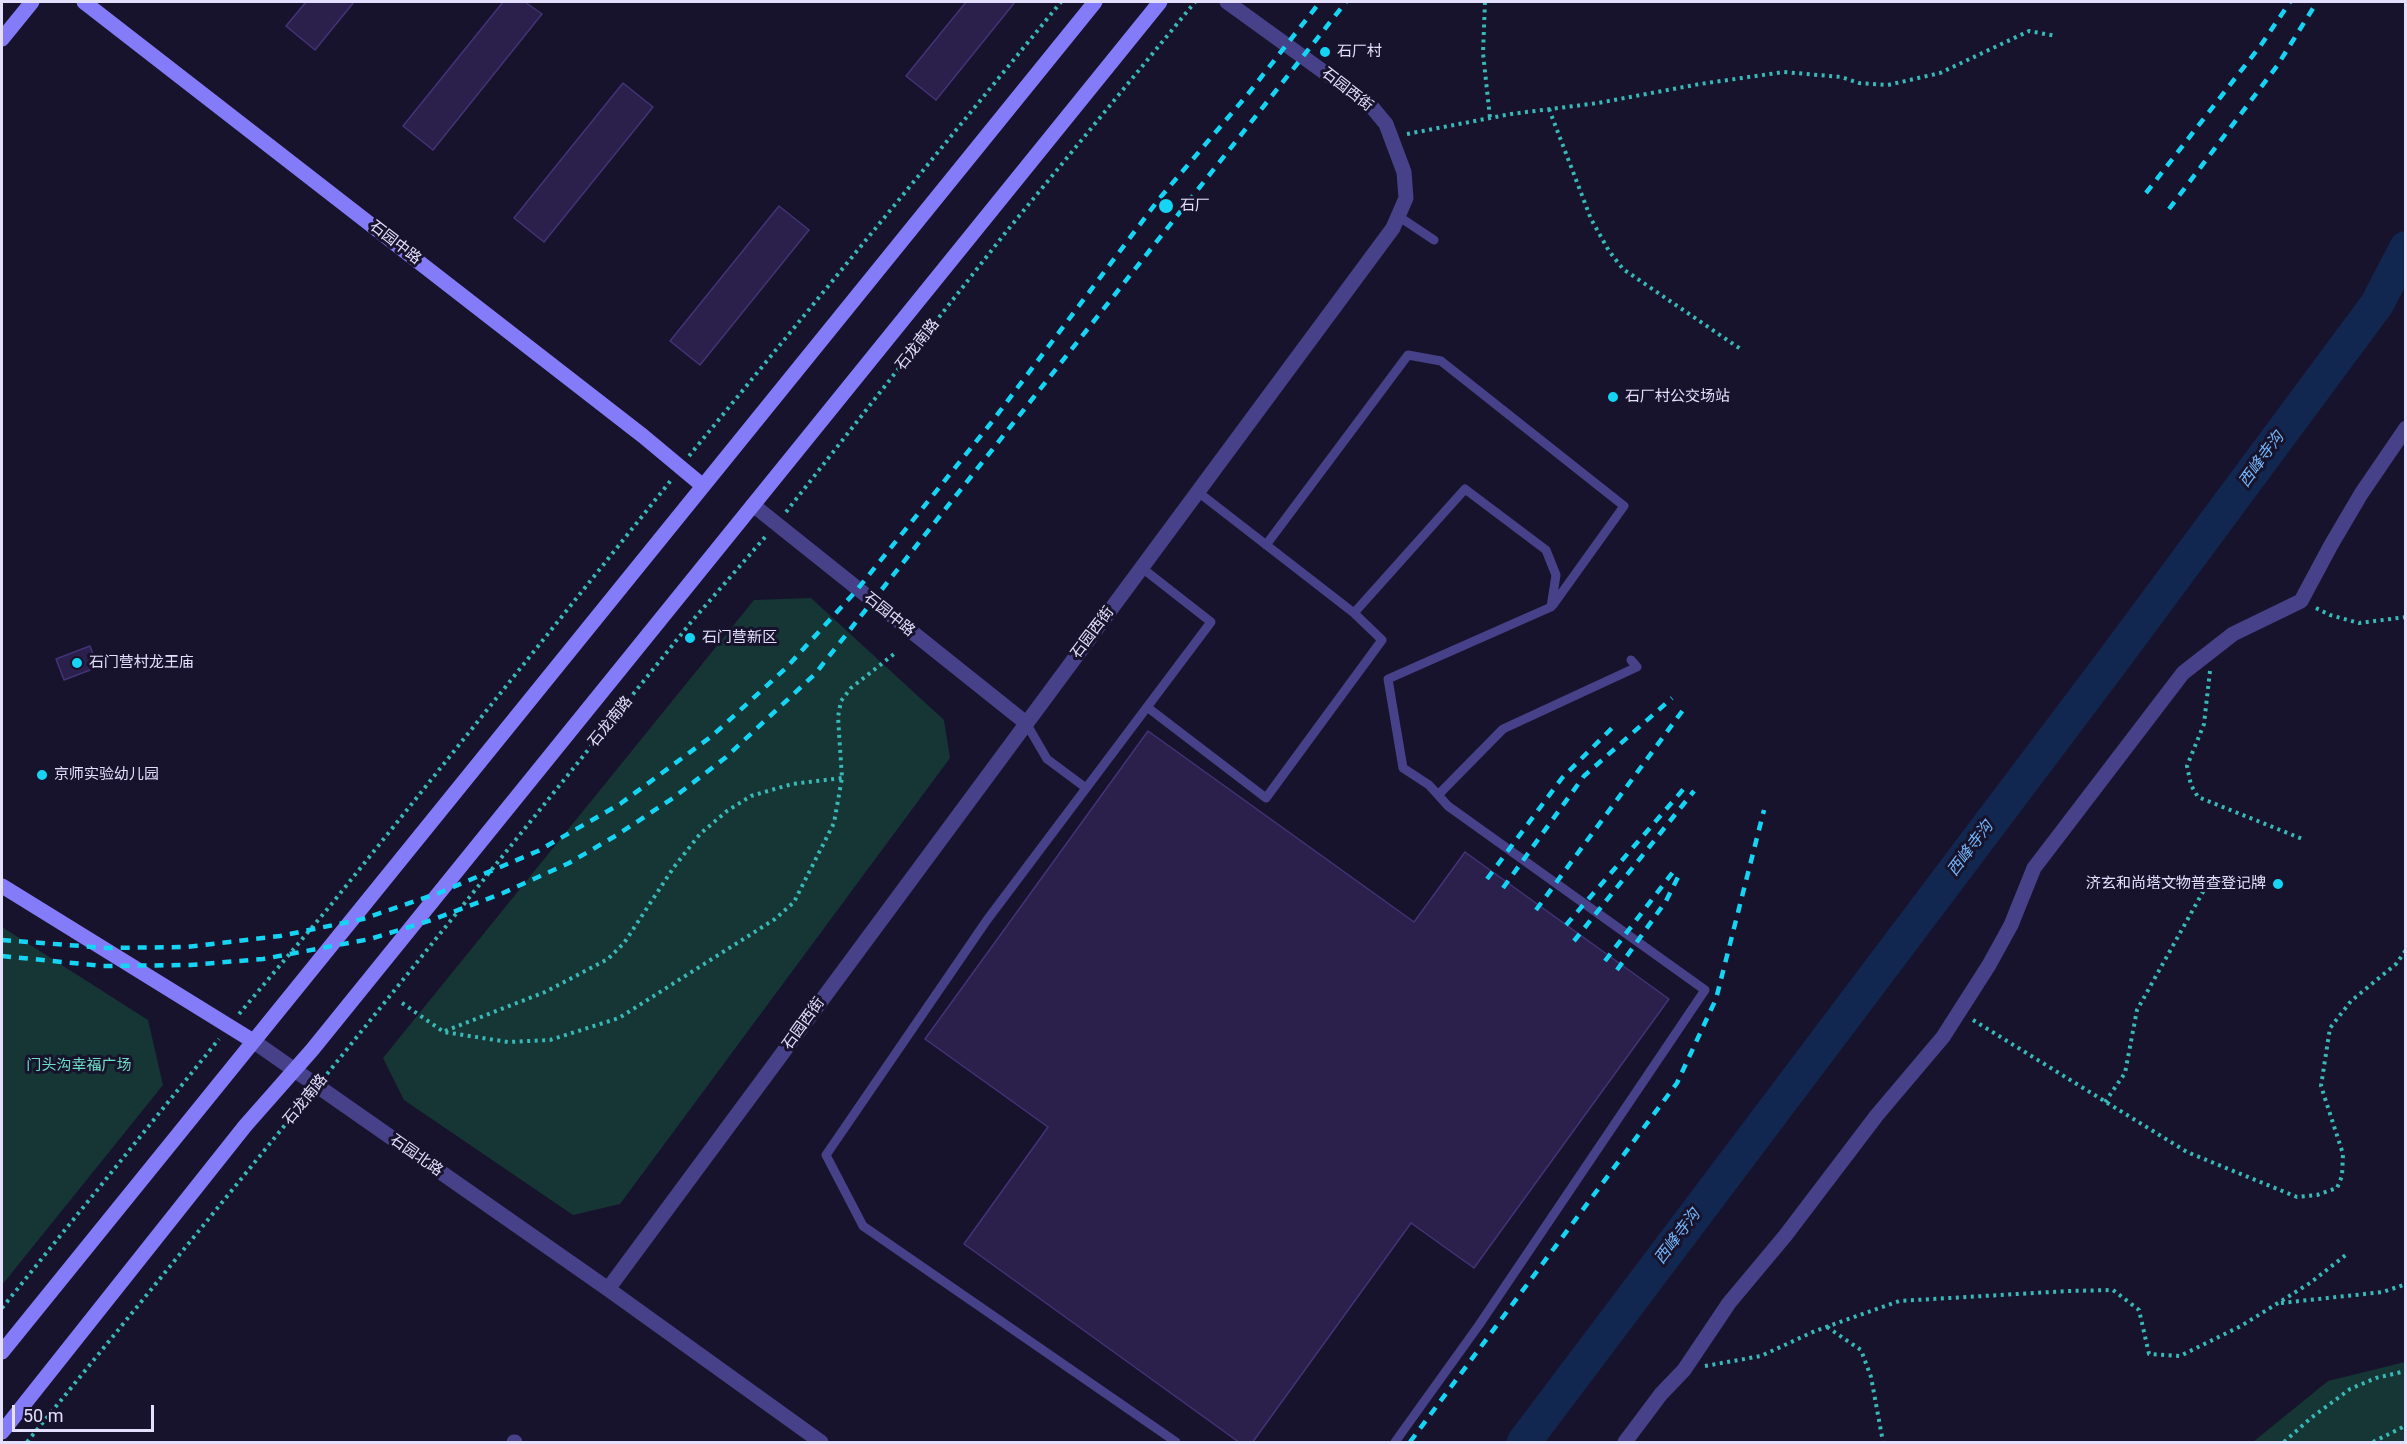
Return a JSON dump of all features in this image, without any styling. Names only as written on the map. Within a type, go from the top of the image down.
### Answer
[{"type":"main road","points":[[2,39],[32,2]]},
{"type":"main road","name":"石园中路","points":[[84,2],[704,486]]},
{"type":"main road","points":[[2,1352],[1095,2]]},
{"type":"main road","name":"石龙南路","points":[[2,1432],[245,1126],[294,1071],[1160,2]]},
{"type":"main road","name":"石园北路","points":[[2,886],[253,1041]]},
{"type":"street","name":"石园西街","points":[[608,1289],[1393,228],[1406,198],[1404,172],[1386,124],[1371,106],[1227,2]]},
{"type":"street","points":[[1625,1443],[1661,1394],[1684,1370],[1729,1303],[1785,1236],[1877,1115],[1943,1037],[1989,965],[2011,925],[2034,867],[2183,673],[2233,634],[2301,601],[2361,494],[2406,428]]},
{"type":"street","name":"石园中路","points":[[753,505],[1026,723]]},
{"type":"street","name":"石园北路","points":[[253,1041],[608,1289],[820,1443]]},
{"type":"lane","points":[[1398,216],[1434,240]]},
{"type":"lane","points":[[1266,545],[1408,355],[1441,361],[1624,506],[1551,607],[1389,679],[1403,768],[1429,785],[1458,813],[1705,990],[1479,1325],[1395,1443]]},
{"type":"lane","points":[[1354,613],[1465,489],[1546,550],[1556,575],[1551,607]]},
{"type":"lane","points":[[1147,707],[1266,798],[1382,640],[1354,613],[1198,492]]},
{"type":"lane","points":[[1142,568],[1211,622],[987,920],[826,1155],[863,1226],[1176,1443]]},
{"type":"lane","points":[[1438,795],[1503,729],[1637,667],[1631,660]]},
{"type":"lane","points":[[1026,723],[1047,759],[1086,788]]},
{"type":"path","points":[[2,1308],[330,906],[681,467],[1061,2]]},
{"type":"path","name":"石龙南路","points":[[27,1443],[692,621],[777,524],[1006,232],[1195,2]]},
{"type":"path","points":[[1485,2],[1483,53],[1490,118]]},
{"type":"path","points":[[1391,137],[1490,118],[1598,103],[1700,84],[1784,72],[1841,77],[1859,83],[1888,85],[1940,73],[2029,31],[2056,36]]},
{"type":"path","points":[[1549,109],[1591,219],[1609,251],[1623,269],[1742,350]]},
{"type":"path","points":[[2301,601],[2330,615],[2360,623],[2406,617]]},
{"type":"path","points":[[2213,650],[2204,724],[2187,766],[2191,785],[2198,797],[2305,840]]},
{"type":"path","points":[[402,1002],[444,1032],[508,1042],[550,1040],[619,1017],[775,919],[794,902],[834,823],[842,778],[838,717],[840,701],[851,688],[894,654]]},
{"type":"path","points":[[444,1032],[545,992],[608,959],[624,943],[674,867],[700,834],[727,811],[752,796],[792,784],[842,778]]},
{"type":"path","points":[[2105,1102],[2125,1073],[2137,1010],[2204,890]]},
{"type":"path","points":[[1959,1011],[2187,1152],[2297,1197],[2318,1195],[2337,1188],[2342,1176],[2343,1154],[2320,1086],[2330,1029],[2351,1001],[2396,964],[2406,950]]},
{"type":"path","points":[[1684,1370],[1761,1356],[1827,1327],[1899,1300],[2068,1291],[2113,1290],[2139,1311],[2149,1354],[2180,1356],[2241,1326],[2310,1283],[2347,1254]]},
{"type":"path","points":[[2278,1303],[2383,1292],[2406,1284]]},
{"type":"path","points":[[1827,1327],[1861,1350],[1871,1377],[1883,1442]]},
{"type":"path","points":[[2284,1443],[2350,1389],[2376,1378],[2406,1371]]},
{"type":"path","points":[[2373,1443],[2403,1427],[2406,1430]]},
{"type":"green space","points":[[811,598],[944,720],[950,758],[620,1204],[573,1215],[404,1100],[383,1058],[754,600]]},
{"type":"green space","name":"门头沟幸福广场","points":[[2,927],[148,1020],[163,1085],[2,1285]]},
{"type":"green space","points":[[2405,1362],[2405,1442],[2253,1442],[2328,1381]]},
{"type":"building","points":[[306,2],[354,2],[315,50],[286,26]]},
{"type":"building","points":[[503,2],[525,2],[542,14],[433,150],[403,126]]},
{"type":"building","points":[[966,2],[1015,2],[936,100],[906,76]]},
{"type":"building","points":[[623,83],[653,107],[544,242],[514,218]]},
{"type":"building","points":[[779,206],[809,230],[700,365],[670,341]]},
{"type":"building","name":"石门营村龙王庙","points":[[90,646],[98,667],[64,680],[56,659]]},
{"type":"building","points":[[1148,731],[1414,922],[1465,852],[1669,999],[1474,1268],[1411,1223],[1252,1443],[1240,1443],[964,1244],[1048,1127],[925,1039]]},
{"type":"waterway","name":"西峰寺沟","points":[[1524,1442],[2111,663],[2377,304],[2406,248]]},
{"type":"railway","points":[[2,940],[107,948],[186,947],[280,936],[363,919],[439,893],[538,851],[620,804],[712,736],[786,668],[856,591],[991,423],[1159,199],[1248,94],[1320,2]]},
{"type":"railway","points":[[2,956],[103,966],[190,965],[263,959],[370,939],[432,920],[503,893],[569,863],[673,798],[725,758],[815,674],[1346,2]]},
{"type":"railway","points":[[2146,193],[2261,45],[2290,2]]},
{"type":"railway","points":[[2169,209],[2277,66],[2317,2]]},
{"type":"railway","points":[[1503,888],[1584,776],[1672,698]]},
{"type":"railway","points":[[1536,910],[1683,710]]},
{"type":"railway","points":[[1487,879],[1562,778],[1614,726]]},
{"type":"railway","points":[[1566,925],[1687,785]]},
{"type":"railway","points":[[1574,941],[1694,791]]},
{"type":"railway","points":[[1410,1442],[1677,1083],[1716,999],[1764,810]]},
{"type":"railway","points":[[1605,961],[1676,868]]},
{"type":"railway","points":[[1617,970],[1666,901],[1681,871]]},
{"type":"place","name":"石厂村","points":[[1325,52]]},
{"type":"place","name":"石厂","points":[[1166,206]]},
{"type":"place","name":"石厂村公交场站","points":[[1613,397]]},
{"type":"place","name":"石门营新区","points":[[690,638]]},
{"type":"place","name":"石门营村龙王庙","points":[[77,663]]},
{"type":"place","name":"京师实验幼儿园","points":[[42,775]]},
{"type":"place","name":"济玄和尚塔文物普查登记牌","points":[[2278,884]]}]
